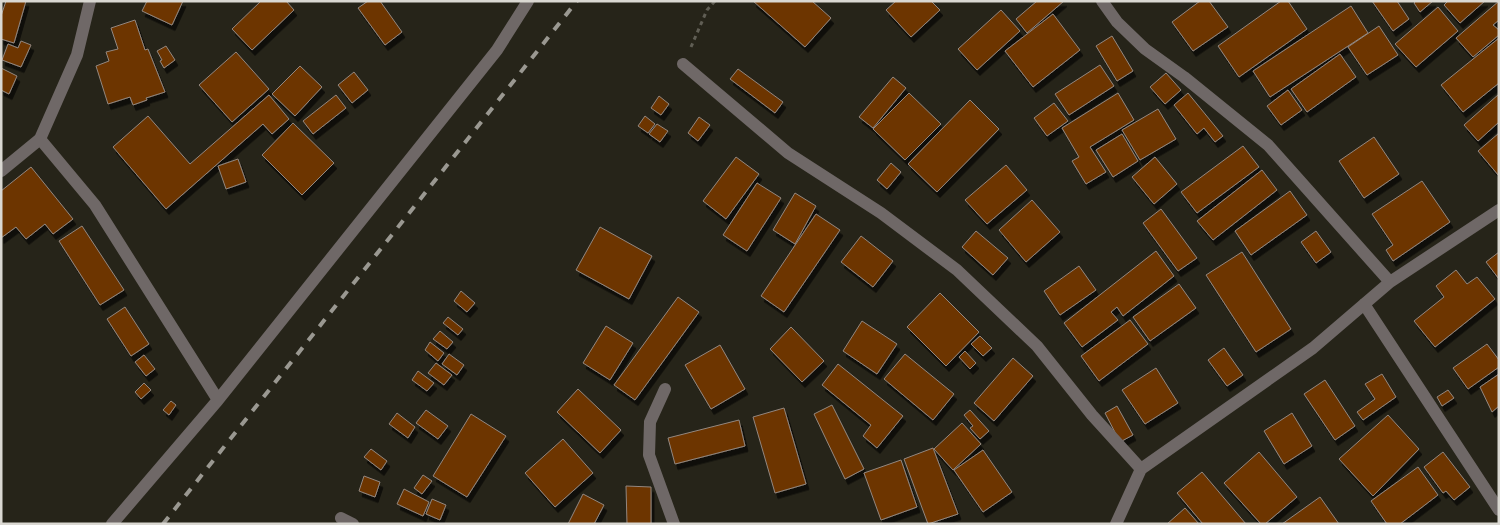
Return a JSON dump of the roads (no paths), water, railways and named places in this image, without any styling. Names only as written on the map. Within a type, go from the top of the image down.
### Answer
[{"type":"street","points":[[1,171],[40,139],[77,55],[90,1]]},
{"type":"street","points":[[112,524],[218,400],[497,50],[528,1]]},
{"type":"street","points":[[1102,1],[1117,22],[1145,49],[1184,77],[1268,145],[1390,282]]},
{"type":"street","points":[[683,64],[788,153],[881,213],[957,270],[1037,346],[1092,415],[1141,469]]},
{"type":"street","points":[[40,139],[95,206],[218,400]]},
{"type":"street","points":[[1116,524],[1141,469],[1313,348],[1390,282],[1499,210]]},
{"type":"street","points":[[1364,304],[1499,510]]},
{"type":"street","points":[[665,389],[650,422],[648,455],[674,524]]},
{"type":"street","points":[[341,518],[353,524]]},
{"type":"railway","points":[[163,524],[577,1]]}]
